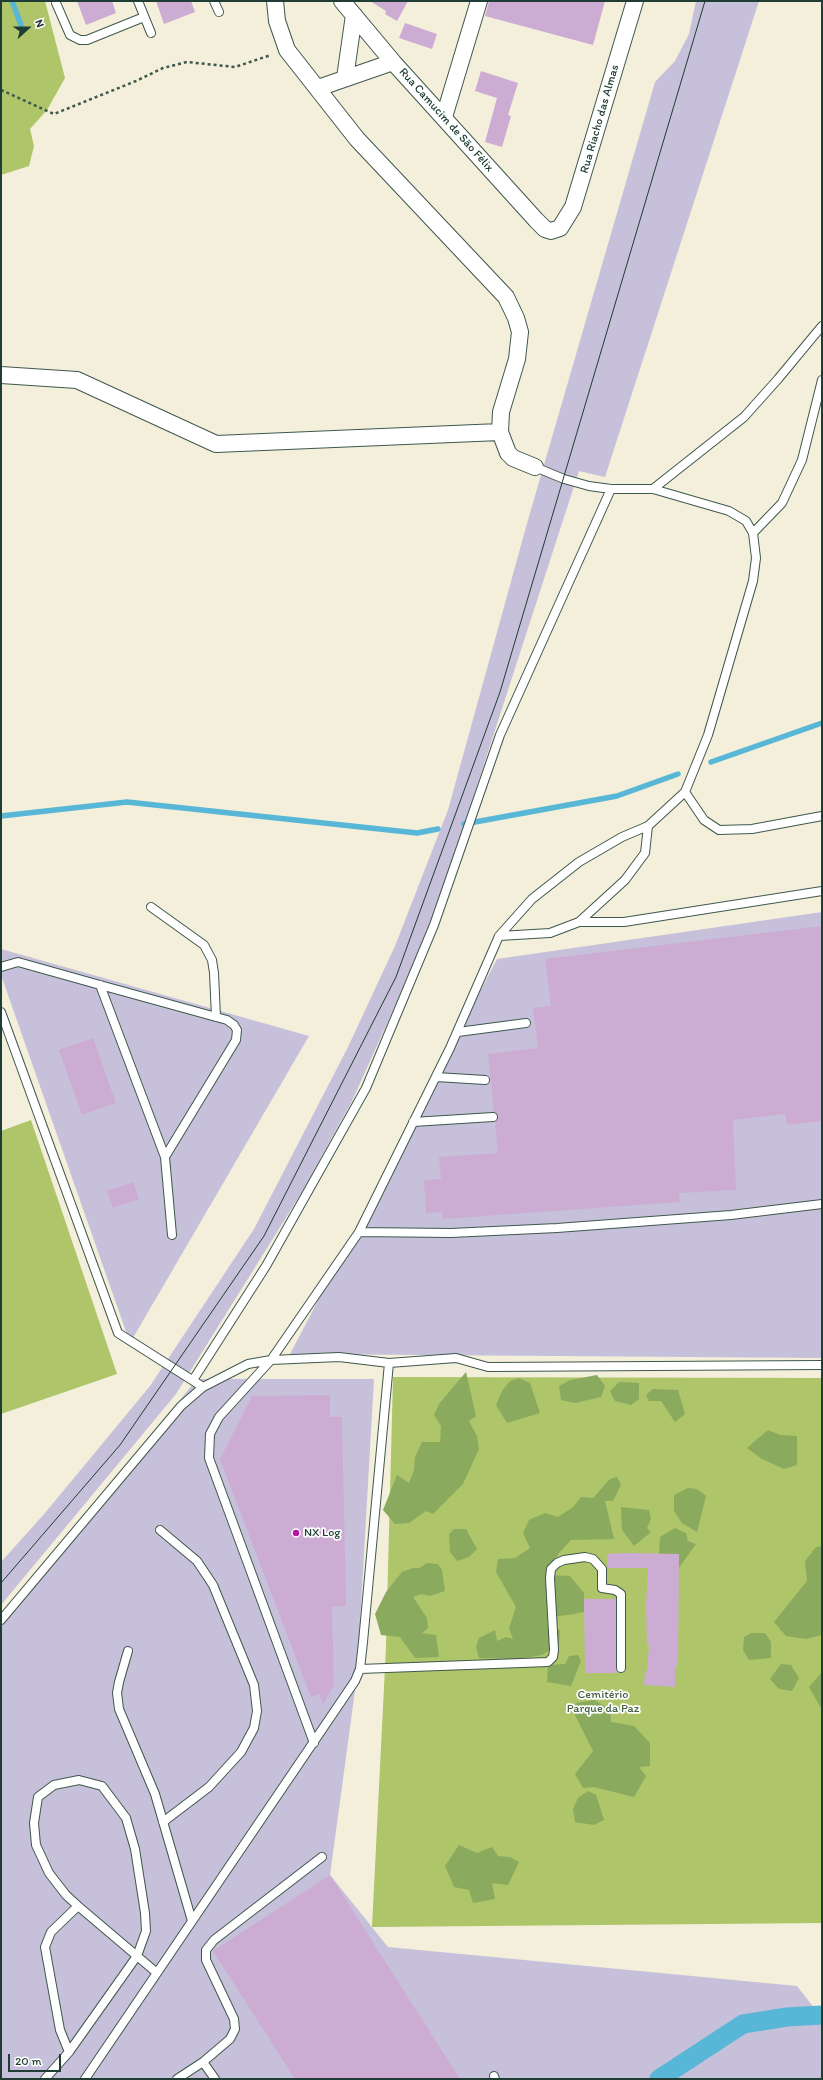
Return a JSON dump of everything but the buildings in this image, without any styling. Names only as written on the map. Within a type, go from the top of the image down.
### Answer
[{"type":"street","points":[[275,1],[277,21],[287,50],[357,139],[506,297],[516,318],[520,332],[517,359],[501,412],[500,432],[508,453],[513,458],[535,467]]},
{"type":"street","name":"Rua Camucim de São Félix","points":[[342,1],[393,62],[536,220],[545,229],[554,231]]},
{"type":"street","points":[[444,117],[478,1]]},
{"type":"street","name":"Rua Riacho das Almas","points":[[554,231],[560,228],[565,222],[573,207],[634,1]]},
{"type":"street","points":[[345,78],[354,15]]},
{"type":"street","points":[[318,88],[393,62]]},
{"type":"street","points":[[1,375],[77,380],[216,444],[500,432]]},
{"type":"lane","points":[[138,1],[151,32]]},
{"type":"lane","points":[[214,1],[219,12]]},
{"type":"lane","points":[[56,3],[70,35],[80,40],[87,40],[144,17]]},
{"type":"lane","points":[[653,489],[744,417],[822,326]]},
{"type":"lane","points":[[753,533],[782,503],[802,460],[822,380]]},
{"type":"lane","points":[[314,1743],[209,1458],[210,1434],[219,1417],[270,1360],[359,1232],[458,1032],[499,936],[532,899],[580,862],[622,837],[648,826],[685,792],[708,735],[747,604],[756,558],[753,533],[746,521],[729,511],[653,489],[611,489],[564,479],[535,467]]},
{"type":"lane","points":[[193,1380],[266,1266],[366,1088],[434,925],[500,735],[611,489]]},
{"type":"lane","points":[[685,792],[704,820],[719,830],[752,829],[822,816]]},
{"type":"lane","points":[[579,922],[625,880],[645,853],[648,826]]},
{"type":"lane","points":[[499,936],[550,933],[579,922],[624,922],[822,891]]},
{"type":"lane","points":[[151,907],[204,945],[212,960],[216,1017]]},
{"type":"lane","points":[[1,967],[18,962],[227,1020],[234,1024],[237,1030],[236,1040],[165,1157]]},
{"type":"lane","points":[[100,985],[165,1157],[172,1235]]},
{"type":"lane","points":[[1,1012],[118,1333],[203,1387]]},
{"type":"lane","points":[[458,1032],[526,1023]]},
{"type":"lane","points":[[436,1077],[485,1080]]},
{"type":"lane","points":[[413,1122],[493,1117]]},
{"type":"lane","points":[[359,1232],[451,1233],[556,1228],[731,1215],[822,1204]]},
{"type":"lane","points":[[1,1620],[181,1406],[203,1387],[248,1364],[270,1360],[339,1357],[389,1363],[456,1358],[488,1367],[822,1365]]},
{"type":"lane","points":[[86,2079],[192,1920],[350,1691],[360,1669],[389,1363]]},
{"type":"lane","points":[[160,1530],[197,1561],[213,1585],[254,1685],[257,1711],[254,1728],[241,1752],[209,1787],[163,1822]]},
{"type":"lane","points":[[360,1669],[548,1662],[553,1657],[554,1650],[550,1578],[551,1569],[557,1563],[564,1560],[585,1557],[593,1558],[602,1569],[602,1588],[615,1590],[621,1594],[621,1668]]},
{"type":"lane","points":[[128,1651],[117,1693],[119,1709],[148,1776],[192,1920]]},
{"type":"lane","points":[[45,2079],[69,2052],[137,1956],[146,1931],[145,1913],[135,1850],[126,1818],[102,1786],[79,1780],[54,1785],[38,1797],[34,1824],[36,1845],[49,1873],[61,1890],[78,1906],[137,1956],[157,1973]]},
{"type":"lane","points":[[177,2079],[203,2062],[230,2039],[235,2029],[234,2020],[206,1960],[206,1950],[214,1940],[322,1857]]},
{"type":"lane","points":[[69,2052],[60,2030],[45,1947],[51,1932],[78,1906]]},
{"type":"lane","points":[[203,2062],[215,2079]]},
{"type":"path","points":[[1,90],[54,114],[164,68],[187,62],[235,67],[287,50]]},
{"type":"shaded area","points":[[696,1],[759,1],[605,477],[579,471],[449,872],[428,928],[394,1008],[352,1101],[302,1192],[176,1394],[1,1605],[1,1562],[45,1513],[150,1386],[254,1229],[347,1049],[395,946],[448,810],[526,527],[655,82],[675,61],[689,34]]},
{"type":"shaded area","points":[[822,912],[822,1358],[290,1354],[497,959]]},
{"type":"shaded area","points":[[1,949],[309,1036],[130,1343],[1,975]]},
{"type":"shaded area","points":[[197,1379],[374,1379],[357,1676],[330,1875],[388,1947],[797,1986],[822,2018],[822,2079],[1,2079],[1,1620]]},
{"type":"green space","points":[[1,1],[45,1],[65,78],[47,110],[30,129],[34,146],[29,166],[1,175]]},
{"type":"green space","points":[[31,1120],[117,1374],[1,1414],[1,1131]]},
{"type":"green space","points":[[466,1372],[476,1416],[469,1421],[477,1436],[479,1449],[463,1484],[433,1514],[426,1511],[409,1523],[395,1524],[383,1510],[397,1475],[409,1483],[414,1470],[415,1457],[422,1442],[440,1442],[441,1426],[434,1415],[439,1404]]},
{"type":"green space","points":[[597,1375],[605,1386],[601,1397],[575,1403],[561,1400],[559,1386],[570,1380]]},
{"type":"green space","name":"Cemitério Parque da Paz","points":[[393,1377],[822,1378],[822,1923],[372,1927],[386,1647]]},
{"type":"green space","points":[[519,1378],[530,1383],[540,1413],[507,1423],[496,1405],[502,1391],[510,1381]]},
{"type":"green space","points":[[619,1382],[639,1383],[639,1399],[631,1405],[615,1401],[610,1391]]},
{"type":"green space","points":[[653,1389],[678,1390],[685,1414],[675,1422],[661,1401],[649,1401],[646,1395]]},
{"type":"green space","points":[[768,1430],[780,1435],[797,1436],[797,1465],[784,1469],[762,1459],[747,1448]]},
{"type":"green space","points":[[617,1477],[621,1485],[613,1501],[605,1501],[614,1539],[571,1540],[559,1553],[546,1575],[570,1576],[584,1593],[584,1612],[547,1617],[548,1629],[560,1630],[559,1644],[542,1655],[518,1659],[479,1658],[476,1647],[479,1638],[495,1630],[497,1641],[506,1637],[513,1639],[509,1628],[516,1607],[496,1572],[498,1559],[515,1558],[530,1548],[523,1533],[529,1520],[545,1513],[558,1517],[573,1507],[581,1497],[593,1498],[610,1479]]},
{"type":"green space","points":[[688,1488],[697,1489],[706,1496],[697,1532],[682,1523],[674,1511],[674,1495]]},
{"type":"green space","points":[[621,1507],[649,1510],[651,1519],[647,1528],[651,1532],[634,1546],[622,1530]]},
{"type":"green space","points":[[675,1528],[686,1533],[688,1541],[696,1544],[678,1569],[679,1554],[659,1554],[660,1537]]},
{"type":"green space","points":[[454,1529],[466,1529],[477,1549],[469,1557],[457,1561],[450,1552],[449,1534]]},
{"type":"green space","points":[[822,1546],[822,1635],[806,1639],[786,1636],[774,1622],[807,1581],[805,1561],[816,1547]]},
{"type":"green space","points":[[427,1563],[438,1564],[442,1570],[445,1591],[430,1596],[421,1594],[413,1597],[427,1618],[428,1628],[422,1633],[436,1635],[439,1657],[415,1658],[400,1637],[381,1635],[375,1614],[386,1592],[402,1572],[413,1568],[420,1568]]},
{"type":"green space","points":[[751,1633],[765,1633],[771,1642],[771,1658],[749,1660],[743,1650],[744,1637]]},
{"type":"green space","points":[[578,1655],[581,1661],[571,1686],[547,1682],[548,1665],[565,1664],[569,1656]]},
{"type":"green space","points":[[781,1664],[791,1665],[799,1678],[792,1691],[779,1689],[770,1679]]},
{"type":"green space","points":[[822,1672],[822,1710],[809,1687]]},
{"type":"green space","points":[[594,1700],[610,1709],[611,1722],[634,1726],[650,1743],[650,1766],[639,1767],[646,1776],[634,1797],[594,1787],[583,1788],[575,1774],[593,1751],[573,1711],[576,1703]]},
{"type":"green space","points":[[588,1791],[596,1795],[604,1820],[594,1825],[575,1822],[573,1809],[578,1798]]},
{"type":"green space","points":[[459,1845],[477,1853],[492,1847],[498,1856],[510,1857],[519,1862],[508,1885],[492,1883],[495,1899],[473,1903],[469,1890],[454,1887],[445,1866]]},
{"type":"waterway","points":[[12,1],[21,25]]},
{"type":"waterway","points":[[711,762],[822,723]]},
{"type":"waterway","points":[[464,824],[617,796],[678,774]]},
{"type":"waterway","points":[[1,816],[127,802],[417,833],[438,829]]},
{"type":"waterway","points":[[659,2079],[743,2024],[787,2017],[822,2015]]},
{"type":"tram line","points":[[1,1583],[120,1445],[264,1236],[396,977],[500,692],[705,1]]},
{"type":"place","name":"NX Log","points":[[296,1533]]}]
